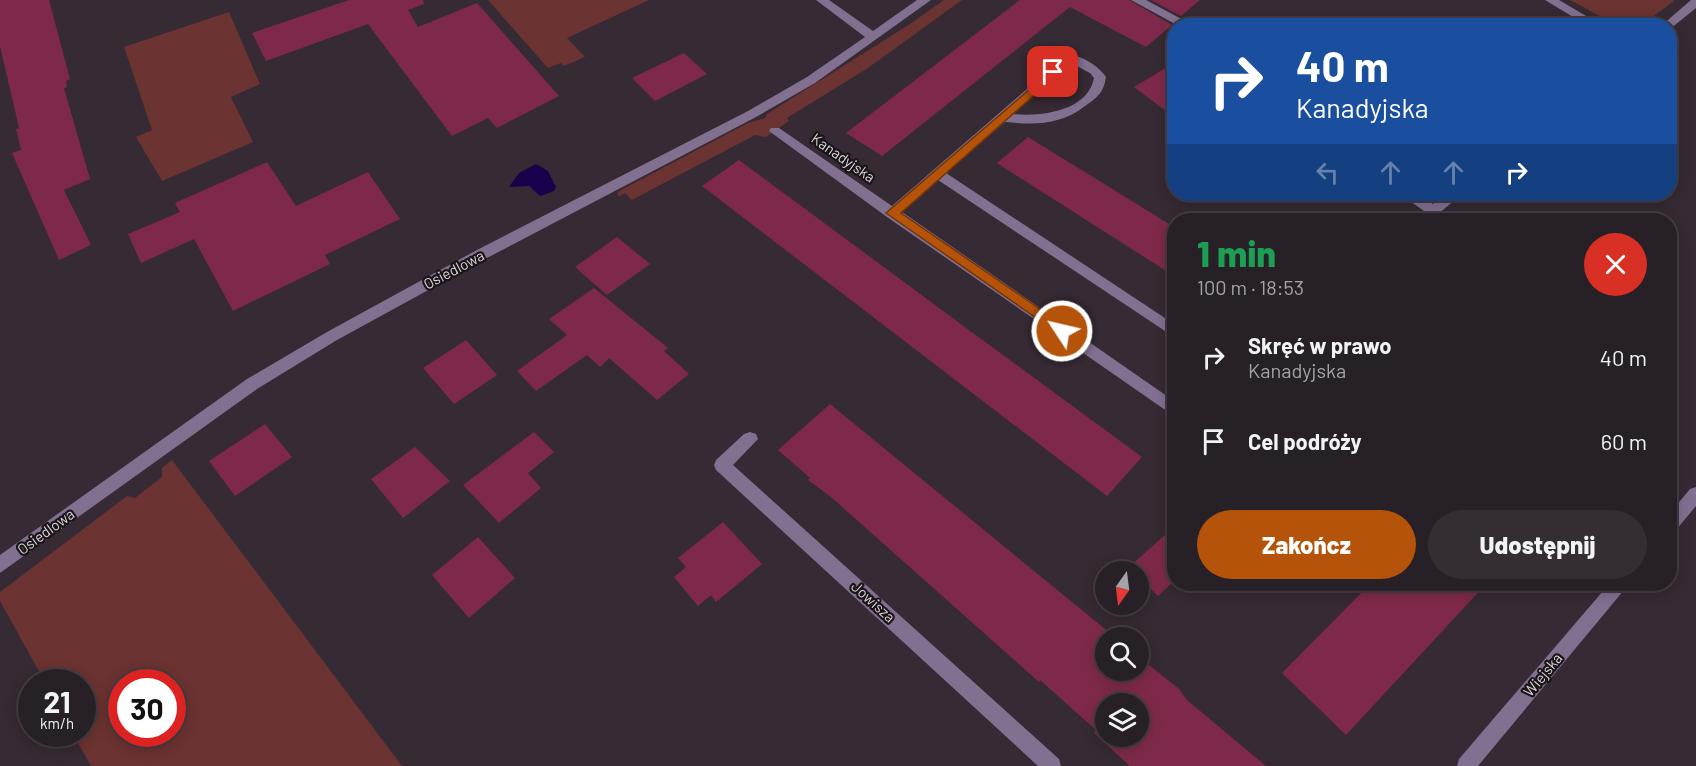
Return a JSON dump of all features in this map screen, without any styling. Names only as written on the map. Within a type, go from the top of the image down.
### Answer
[{"type":"street","points":[[822,0],[873,37]]},
{"type":"street","name":"Osiedlowa","points":[[0,565],[252,384],[332,336],[480,255],[752,114],[811,80],[925,0]]},
{"type":"street","points":[[1137,0],[1173,18]]},
{"type":"street","points":[[1551,0],[1584,18]]},
{"type":"street","points":[[1676,18],[1696,1]]},
{"type":"street","points":[[892,213],[938,174],[1002,117],[1070,58],[1094,70],[1100,77],[1101,83],[1092,94],[1063,117],[1036,119],[1002,117]]},
{"type":"street","name":"Kanadyjska","points":[[775,131],[1167,404]]},
{"type":"street","points":[[938,174],[1167,326]]},
{"type":"street","points":[[1417,201],[1433,212],[1446,201]]},
{"type":"street","name":"Jowisza","points":[[750,439],[722,465],[1052,766]]},
{"type":"street","points":[[1677,517],[1696,494]]},
{"type":"street","name":"Wiejska","points":[[1466,766],[1614,591]]},
{"type":"shaded area","points":[[488,0],[649,0],[567,38],[585,57],[564,66],[561,63],[548,68]]},
{"type":"shaded area","points":[[944,0],[962,0],[868,68],[787,118],[789,121],[766,137],[755,135],[632,200],[625,193],[618,197],[618,192],[625,188],[748,123],[765,118],[767,114]]},
{"type":"shaded area","points":[[1570,0],[1674,1],[1651,18],[1603,18]]},
{"type":"shaded area","points":[[229,12],[260,84],[231,97],[253,142],[162,181],[136,137],[152,130],[124,47]]},
{"type":"shaded area","points":[[536,164],[548,171],[556,187],[554,191],[540,196],[529,186],[509,187],[519,173]]},
{"type":"shaded area","points":[[172,460],[402,766],[91,766],[80,747],[96,747],[96,669],[38,669],[0,601],[0,592],[127,496],[135,498],[162,477],[162,468]]},
{"type":"building","points":[[0,0],[49,0],[70,79],[66,81],[67,87],[64,88],[90,179],[64,190],[91,245],[59,260],[12,153],[21,150],[16,129],[19,128],[0,46]]},
{"type":"building","points":[[349,0],[423,0],[424,4],[408,10],[418,27],[477,3],[559,96],[497,128],[488,118],[452,136],[368,24],[266,61],[252,33]]},
{"type":"building","points":[[1020,0],[1129,0],[1167,22],[1167,29],[1146,47],[1070,7],[882,156],[846,133]]},
{"type":"building","points":[[1151,0],[1200,0],[1181,16]]},
{"type":"building","points":[[684,53],[707,74],[655,101],[632,78]]},
{"type":"building","points":[[1167,67],[1167,112],[1134,87]]},
{"type":"building","points":[[1028,137],[1167,223],[1167,272],[997,163]]},
{"type":"building","points":[[739,160],[1142,457],[1107,496],[702,186]]},
{"type":"building","points":[[267,162],[296,206],[368,172],[400,219],[325,255],[330,264],[233,311],[194,239],[141,263],[128,234],[180,212],[175,203]]},
{"type":"building","points":[[617,237],[650,264],[607,295],[575,267]]},
{"type":"building","points":[[594,288],[668,348],[664,351],[689,374],[657,400],[609,358],[600,367],[587,355],[536,391],[517,371],[567,335],[549,319]]},
{"type":"building","points":[[466,340],[497,375],[454,404],[423,368]]},
{"type":"building","points":[[830,404],[1103,627],[1095,627],[1095,681],[1149,681],[1149,665],[1266,766],[1130,766],[1109,747],[1149,747],[1149,693],[1095,693],[1095,729],[831,497],[808,480],[810,478],[778,450]]},
{"type":"building","points":[[265,424],[292,457],[235,496],[209,461]]},
{"type":"building","points":[[534,432],[554,452],[528,473],[541,488],[499,523],[463,485]]},
{"type":"building","points":[[415,447],[450,481],[403,518],[371,479]]},
{"type":"building","points":[[723,522],[762,564],[716,602],[711,595],[698,606],[674,577],[686,567],[678,558]]},
{"type":"building","points":[[1167,533],[1167,588],[1158,596],[1149,587],[1149,561],[1136,561]]},
{"type":"building","points":[[478,537],[515,578],[469,618],[432,575]]},
{"type":"building","points":[[1363,591],[1480,591],[1346,735],[1282,673]]},
{"type":"route","points":[[1053,72],[892,213],[1062,331]]}]
